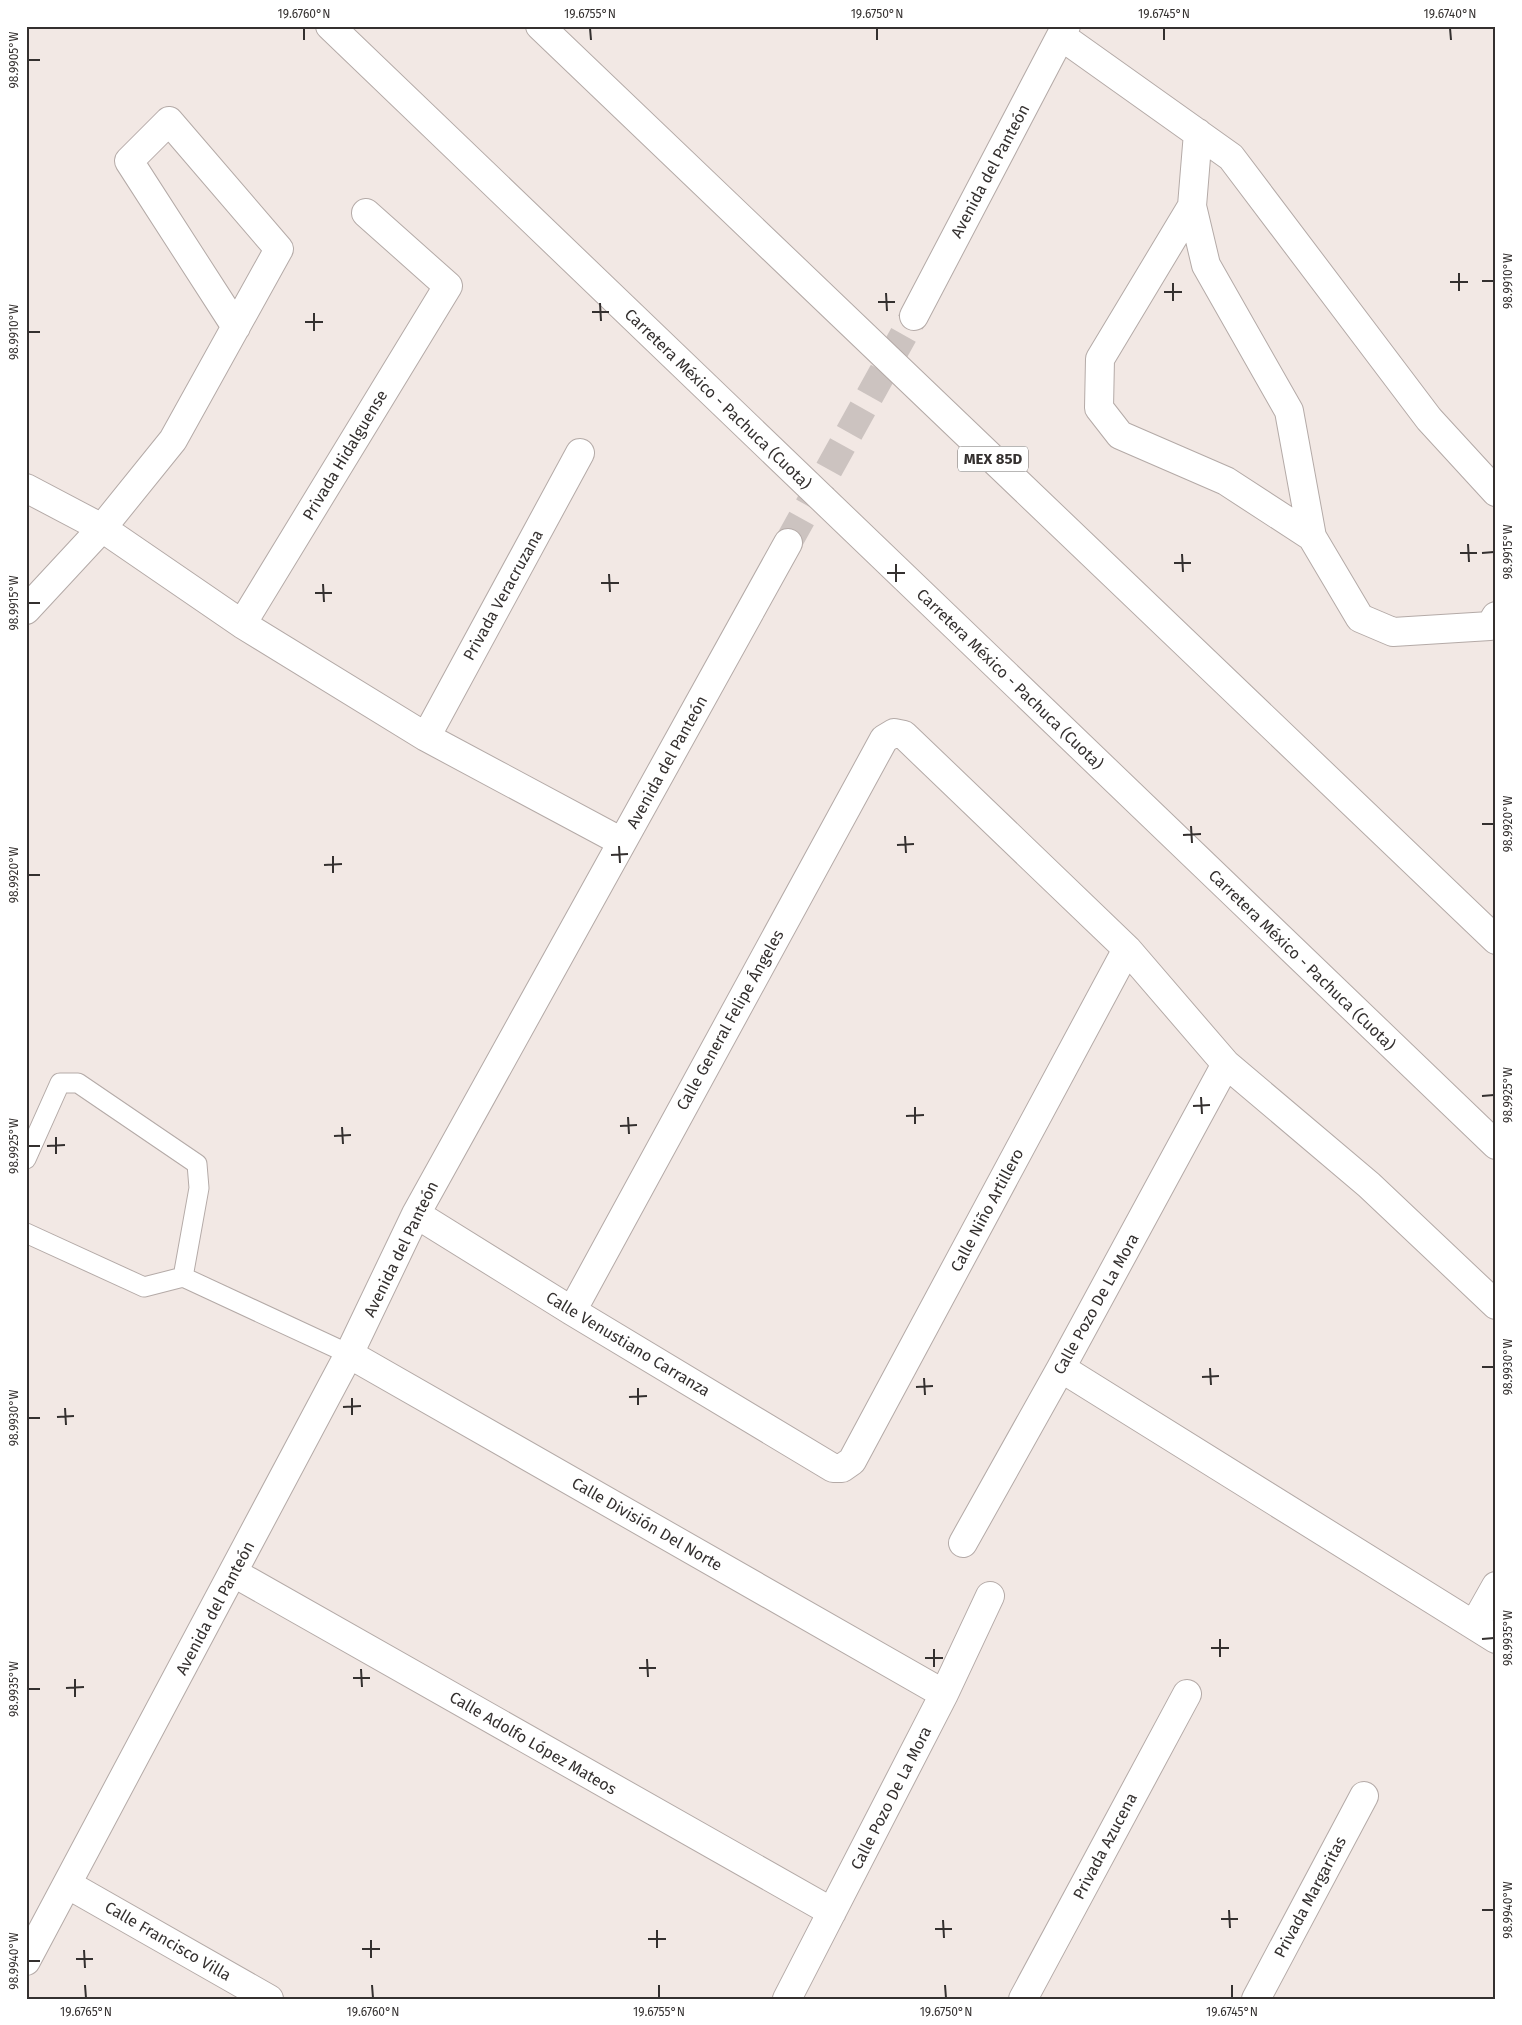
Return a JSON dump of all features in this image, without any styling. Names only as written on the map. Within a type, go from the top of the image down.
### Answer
[{"type":"main road","name":"Carretera México - Pachuca (Cuota)","points":[[330,26],[1496,1145]]},
{"type":"main road","name":"MEX 85D","points":[[540,26],[1496,940]]},
{"type":"main road","points":[[1058,30],[1231,157],[1429,419],[1496,492]]},
{"type":"main road","name":"Avenida del Panteón","points":[[914,316],[1058,30]]},
{"type":"main road","points":[[26,610],[102,528],[173,440],[236,327],[279,249],[170,121],[129,161],[236,327]]},
{"type":"main road","points":[[1198,132],[1192,206],[1206,265],[1289,411],[1312,538],[1360,618],[1393,632],[1490,626],[1496,616]]},
{"type":"main road","points":[[1192,206],[1100,359],[1099,408],[1120,435],[1226,481],[1312,538]]},
{"type":"main road","name":"Privada Hidalguense","points":[[242,624],[448,286],[366,213]]},
{"type":"main road","name":"Privada Veracruzana","points":[[426,737],[580,453]]},
{"type":"main road","points":[[26,488],[102,528],[242,624],[426,737],[622,842]]},
{"type":"main road","name":"Avenida del Panteón","points":[[26,1961],[350,1354],[416,1214],[788,543]]},
{"type":"main road","name":"Calle General Felipe Ángeles","points":[[572,1311],[884,739],[894,733],[904,735],[1127,949]]},
{"type":"main road","points":[[1127,949],[1226,1064],[1368,1185],[1496,1305]]},
{"type":"main road","name":"Calle Niño Artillero","points":[[842,1468],[852,1461],[1127,949]]},
{"type":"main road","name":"Calle Pozo De La Mora","points":[[963,1543],[1061,1368],[1226,1064]]},
{"type":"main road","name":"Calle Venustiano Carranza","points":[[416,1214],[572,1311],[833,1468],[842,1468]]},
{"type":"main road","name":"Calle División Del Norte","points":[[350,1354],[944,1694]]},
{"type":"main road","points":[[1061,1368],[1485,1632],[1496,1586]]},
{"type":"main road","name":"Calle Adolfo López Mateos","points":[[234,1573],[832,1912]]},
{"type":"main road","name":"Calle Pozo De La Mora","points":[[787,1999],[944,1694],[990,1596]]},
{"type":"main road","name":"Privada Azucena","points":[[1023,1999],[1187,1694]]},
{"type":"main road","name":"Privada Margaritas","points":[[1256,1999],[1364,1796]]},
{"type":"main road","name":"Calle Francisco Villa","points":[[67,1884],[269,1999]]},
{"type":"lane","points":[[26,1160],[60,1084],[78,1083],[197,1164],[199,1188],[184,1277]]},
{"type":"lane","points":[[26,1233],[144,1287],[184,1277],[350,1354]]},
{"type":"tunnel","points":[[788,543],[914,316]]}]
